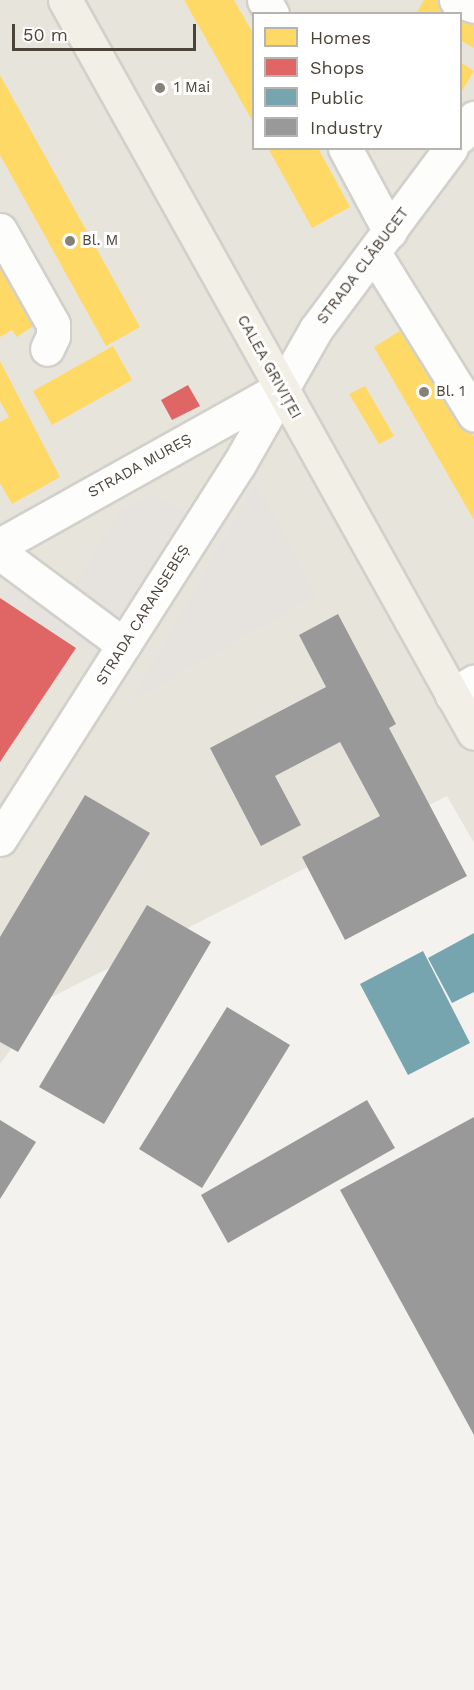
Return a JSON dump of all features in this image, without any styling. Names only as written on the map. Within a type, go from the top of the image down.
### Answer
[{"type":"main road","name":"CALEA GRIVIȚEI","points":[[65,0],[281,388],[463,689],[474,734]]},
{"type":"street","points":[[456,0],[474,6]]},
{"type":"street","points":[[462,133],[474,118]]},
{"type":"street","points":[[346,150],[382,242],[474,414]]},
{"type":"street","name":"STRADA CLĂBUCET","points":[[281,388],[316,329],[450,150]]},
{"type":"street","points":[[0,230],[52,324],[53,336],[47,349]]},
{"type":"street","name":"STRADA MUREȘ","points":[[0,545],[281,388]]},
{"type":"street","name":"STRADA CARANSEBEȘ","points":[[0,839],[239,464],[281,388]]},
{"type":"street","points":[[0,553],[124,645]]},
{"type":"shaded area","points":[[0,0],[474,0],[474,843],[447,796],[48,999],[0,1064]]},
{"type":"shaded area","points":[[256,482],[317,596],[129,703]]},
{"type":"shaded area","points":[[153,493],[187,512],[94,657],[5,597],[26,563],[69,593],[121,510]]},
{"type":"building: Homes","points":[[184,0],[234,0],[252,32],[252,120]]},
{"type":"building: Homes","points":[[424,0],[437,0],[457,12],[417,12]]},
{"type":"building: Homes","points":[[462,15],[474,22],[474,48],[462,41]]},
{"type":"building: Homes","points":[[462,63],[474,71],[462,91]]},
{"type":"building: Homes","name":"Bl. M","points":[[0,75],[140,327],[106,346],[0,155]]},
{"type":"building: Homes","points":[[269,150],[319,150],[350,207],[312,228]]},
{"type":"building: Homes","points":[[0,268],[33,326],[17,337],[12,330],[0,337]]},
{"type":"building: Homes","name":"Bl. 1","points":[[411,324],[474,437],[474,520],[374,347]]},
{"type":"building: Homes","points":[[113,346],[132,380],[52,425],[33,391]]},
{"type":"building: Homes","points":[[0,361],[60,477],[12,504],[0,483],[0,422],[9,417],[0,401]]},
{"type":"building: Homes","points":[[365,386],[394,436],[379,444],[349,394]]},
{"type":"building: Shops","points":[[188,385],[200,406],[172,420],[161,400]]},
{"type":"building: Shops","points":[[0,598],[76,648],[0,762]]},
{"type":"building: Public","points":[[474,933],[474,992],[452,1003],[428,958]]},
{"type":"building: Public","points":[[423,951],[470,1043],[408,1075],[360,984]]},
{"type":"building: Industry","points":[[338,614],[396,724],[389,728],[467,876],[345,940],[302,857],[380,816],[340,742],[275,776],[301,825],[261,846],[210,748],[326,687],[299,635]]},
{"type":"building: Industry","points":[[85,795],[150,833],[18,1052],[0,1042],[0,937]]},
{"type":"building: Industry","points":[[147,905],[211,942],[104,1124],[39,1087]]},
{"type":"building: Industry","points":[[227,1007],[290,1045],[202,1188],[139,1149]]},
{"type":"building: Industry","points":[[367,1100],[395,1148],[228,1243],[201,1195]]},
{"type":"building: Industry","points":[[474,1117],[474,1435],[340,1190]]},
{"type":"building: Industry","points":[[0,1120],[36,1142],[0,1199]]},
{"type":"place","name":"1 Mai","points":[[160,88]]},
{"type":"place","name":"Bl. M","points":[[70,241]]},
{"type":"place","name":"Bl. 1","points":[[424,392]]}]
